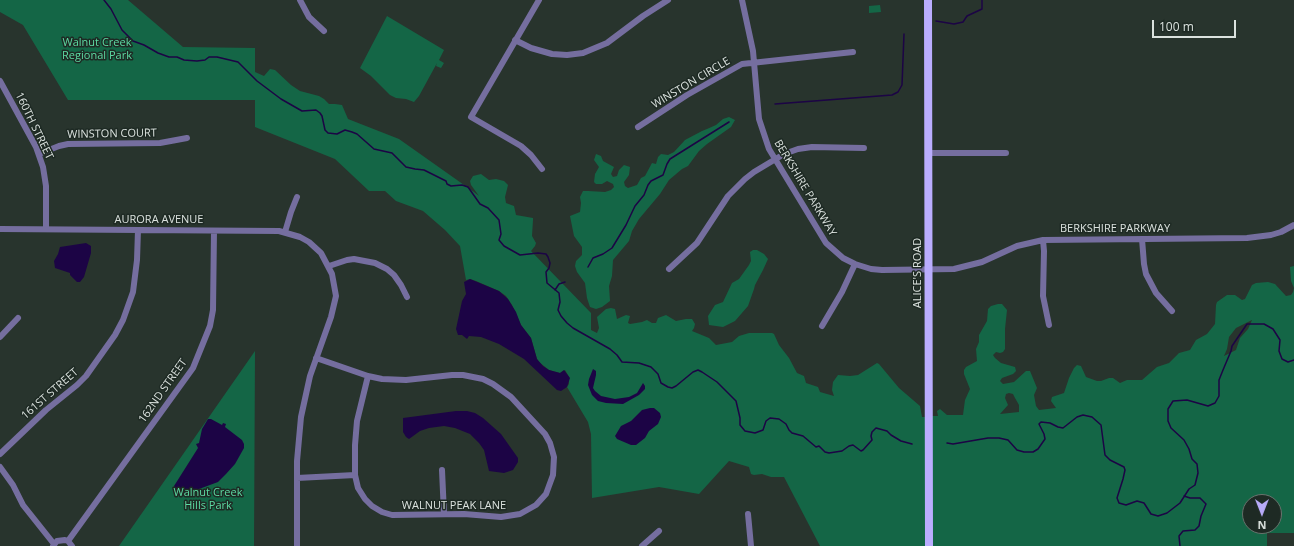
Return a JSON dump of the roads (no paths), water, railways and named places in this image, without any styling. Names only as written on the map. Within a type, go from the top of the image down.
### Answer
[{"type":"main road","name":"ALICE'S ROAD","points":[[928,0],[930,546]]},
{"type":"street","points":[[300,0],[309,17],[324,31]]},
{"type":"street","points":[[539,0],[471,117],[521,146],[531,155],[542,169]]},
{"type":"street","points":[[515,40],[531,48],[552,54],[567,55],[583,53],[607,43],[643,16],[668,0]]},
{"type":"street","name":"BERKSHIRE PARKWAY","points":[[742,0],[752,39],[759,119],[765,142],[774,160],[826,243],[839,254],[855,264],[882,270],[954,269],[982,262],[1017,246],[1043,240],[1260,238],[1281,232],[1294,225]]},
{"type":"street","name":"WINSTON CIRCLE","points":[[638,127],[742,64],[853,52]]},
{"type":"street","name":"160TH STREET","points":[[0,81],[39,154],[46,176],[46,229]]},
{"type":"street","name":"WINSTON COURT","points":[[39,154],[68,144],[160,143],[187,138]]},
{"type":"street","points":[[669,269],[697,243],[707,230],[721,205],[736,187],[754,172],[791,151],[805,148],[864,148]]},
{"type":"street","points":[[929,153],[1006,153]]},
{"type":"street","points":[[285,232],[297,197]]},
{"type":"street","name":"AURORA AVENUE","points":[[0,229],[214,230],[285,232],[300,237],[315,247],[321,253],[329,266]]},
{"type":"street","name":"161ST STREET","points":[[0,454],[46,410],[86,376],[115,335],[126,314],[133,292],[137,260],[138,230]]},
{"type":"street","name":"162ND STREET","points":[[70,544],[193,368],[210,326],[213,310],[214,230]]},
{"type":"street","points":[[1142,239],[1144,264],[1150,283],[1162,301],[1172,311]]},
{"type":"street","points":[[1043,240],[1043,296],[1049,324]]},
{"type":"street","points":[[297,546],[297,478],[301,417],[305,395],[336,296],[335,285],[329,266],[354,259],[375,262],[394,275],[407,297]]},
{"type":"street","points":[[822,326],[840,297],[855,264]]},
{"type":"street","points":[[0,337],[18,318]]},
{"type":"street","points":[[316,358],[368,376]]},
{"type":"street","name":"WALNUT PEAK LANE","points":[[463,375],[493,384],[511,397],[541,429],[550,443],[554,463],[551,482],[541,500],[528,510],[512,516],[501,517],[476,514],[403,516],[382,512],[372,506],[365,499],[358,488],[355,475],[357,421],[368,376],[393,380],[463,375]]},
{"type":"street","points":[[0,467],[13,485],[23,505],[54,545],[61,540],[70,544]]},
{"type":"street","points":[[442,470],[444,514]]},
{"type":"street","points":[[297,478],[355,475]]},
{"type":"street","points":[[748,514],[751,546]]},
{"type":"street","points":[[642,546],[659,531]]},
{"type":"waterway","points":[[104,0],[111,9],[122,30],[133,41],[169,57],[197,61],[205,60],[209,57],[217,57],[238,62],[257,81],[281,99],[302,111],[316,110],[320,113],[325,130],[328,133],[337,134],[345,130],[352,132],[357,134],[374,149],[392,153],[406,167],[424,170],[446,181],[447,184],[451,186],[462,185],[468,187],[480,204],[488,208],[499,220],[501,234],[499,240],[504,246],[520,255],[538,253],[546,254],[550,263],[546,272],[547,283],[559,293],[560,302],[558,310],[567,323],[610,349],[622,362],[639,363],[651,367],[658,374],[661,383],[668,387],[672,388],[676,386],[693,372],[698,370],[702,372],[717,382],[736,401],[740,425],[745,431],[755,433],[763,430],[766,421],[770,418],[779,419],[786,424],[792,433],[803,436],[816,447],[819,446],[825,452],[829,453],[842,451],[853,445],[861,451],[863,450],[872,440],[872,432],[876,428],[887,431],[901,441],[912,444]]},
{"type":"waterway","points":[[936,21],[954,24],[963,22],[967,16],[982,9],[982,0]]},
{"type":"waterway","points":[[775,104],[892,95],[898,92],[902,85],[904,34]]},
{"type":"waterway","points":[[588,267],[593,258],[612,248],[626,225],[635,206],[644,195],[648,185],[651,181],[663,175],[670,159],[729,122]]},
{"type":"waterway","points":[[555,290],[559,284],[565,282]]},
{"type":"waterway","points":[[947,443],[953,444],[988,438],[999,438],[1008,440],[1017,450],[1033,452],[1038,449],[1045,439],[1039,424],[1041,422],[1050,423],[1063,428],[1077,417],[1083,415],[1092,417],[1101,425],[1105,455],[1110,460],[1124,467],[1125,470],[1117,498],[1119,503],[1126,505],[1137,501],[1144,503],[1151,514],[1158,516],[1167,513],[1180,503],[1189,489],[1195,485],[1198,473],[1197,464],[1192,459],[1184,440],[1171,428],[1168,421],[1168,409],[1173,401],[1187,400],[1208,406],[1215,403],[1219,396],[1219,380],[1232,346],[1247,324],[1264,324],[1273,329],[1280,340],[1279,351],[1282,359],[1288,362],[1294,360]]},
{"type":"waterway","points":[[1180,546],[1179,536],[1183,531],[1195,530],[1199,526],[1206,504],[1200,498],[1190,498],[1184,496]]},
{"type":"park label","name":"Walnut Creek Regional Park","points":[[97,49]]},
{"type":"park label","name":"Walnut Creek Hills Park","points":[[208,499]]}]
